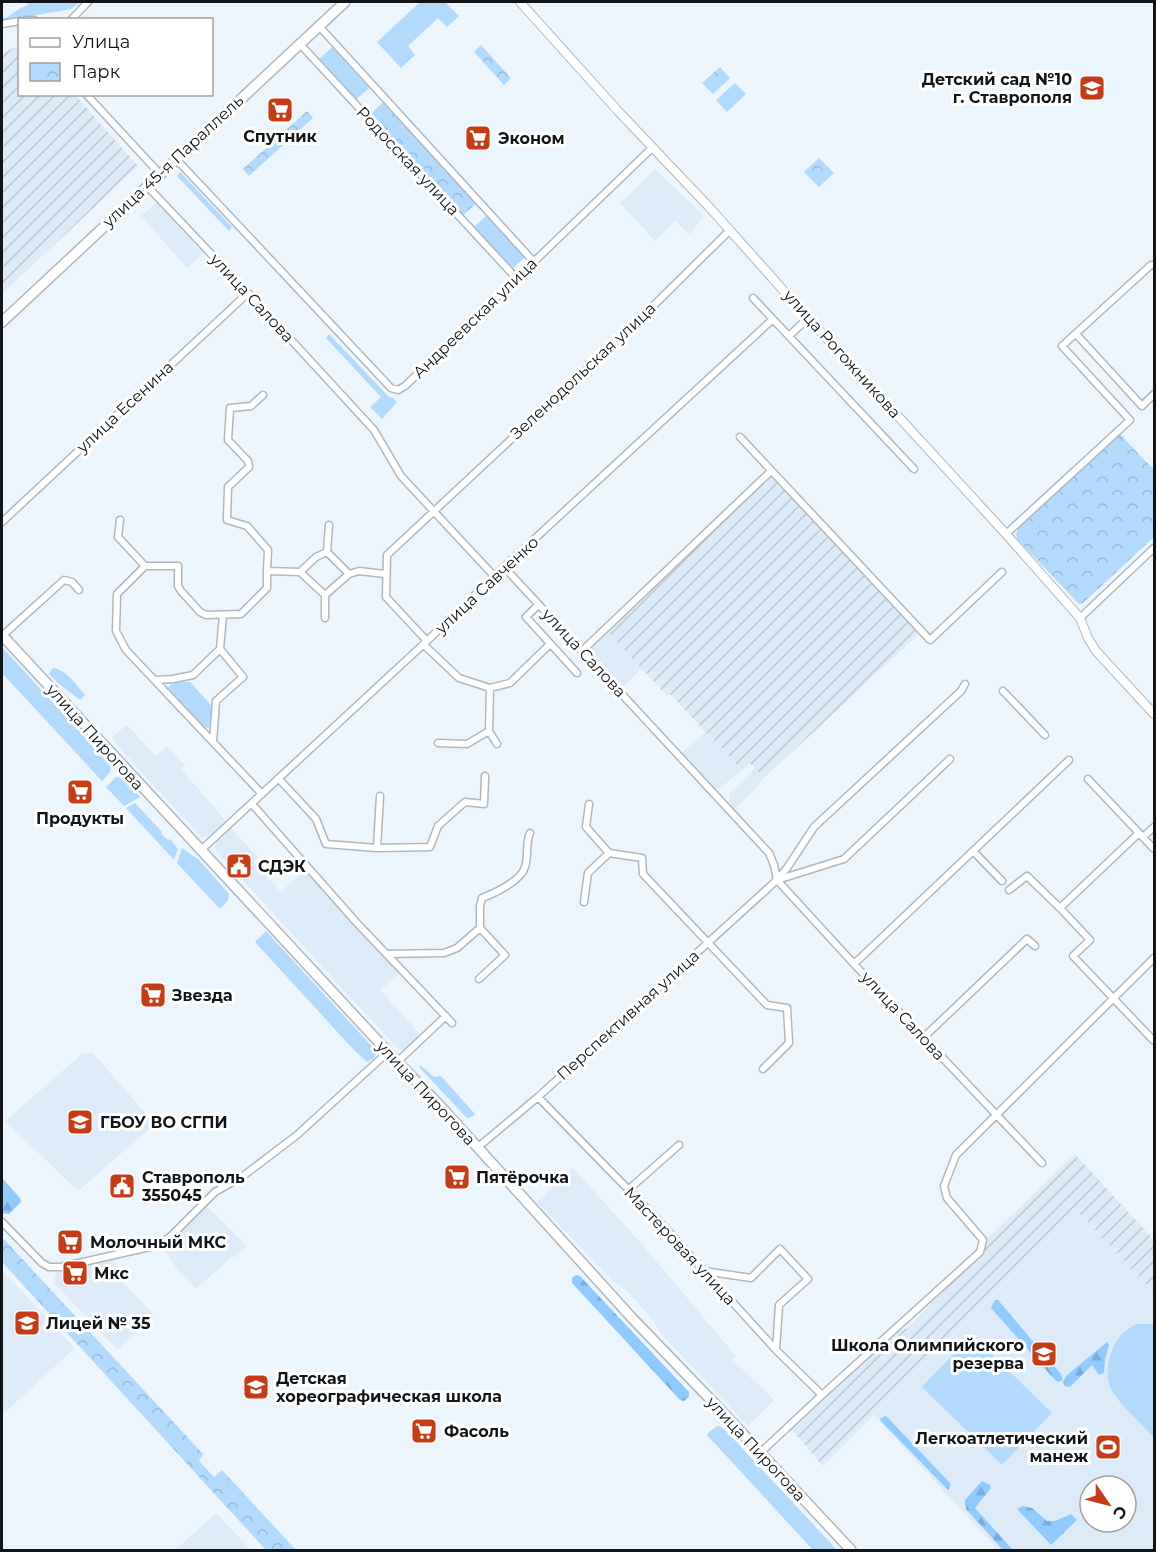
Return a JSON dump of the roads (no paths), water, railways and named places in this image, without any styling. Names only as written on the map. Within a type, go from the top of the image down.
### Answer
[{"type":"main road","name":"улица 45-я Параллель","points":[[2,322],[345,2]]},
{"type":"main road","name":"улица Пирогова","points":[[2,636],[632,1318],[851,1551]]},
{"type":"street","points":[[73,18],[88,2]]},
{"type":"street","name":"улица Рогожникова","points":[[520,2],[1006,534],[1080,618],[1096,651],[1155,714]]},
{"type":"street","points":[[2,24],[18,21]]},
{"type":"street","name":"Родосская улица","points":[[318,26],[534,262]]},
{"type":"street","name":"Родосская улица","points":[[299,44],[517,279]]},
{"type":"street","points":[[88,96],[160,174]]},
{"type":"street","name":"Андреевская улица","points":[[176,159],[391,388],[398,390],[405,386],[654,147]]},
{"type":"street","name":"улица Салова","points":[[147,186],[374,430],[401,476],[494,576]]},
{"type":"street","name":"Зеленодольская улица","points":[[385,574],[387,555],[637,322],[730,230]]},
{"type":"street","points":[[1006,534],[1130,420],[1062,346],[1151,265],[1155,265]]},
{"type":"street","name":"улица Есенина","points":[[2,522],[248,293]]},
{"type":"street","points":[[753,298],[914,469]]},
{"type":"street","points":[[789,336],[808,318]]},
{"type":"street","name":"улица Савченко","points":[[200,851],[773,319]]},
{"type":"street","points":[[1076,334],[1142,406],[1155,394]]},
{"type":"street","points":[[262,794],[126,650],[116,631],[117,594],[145,566],[178,566],[178,586],[200,612],[206,615],[241,614],[267,588],[268,550],[247,526],[227,520],[228,487],[249,468],[248,461],[228,440],[230,408],[251,406],[263,395]]},
{"type":"street","points":[[741,437],[930,640],[1002,572]]},
{"type":"street","points":[[582,651],[771,471]]},
{"type":"street","points":[[120,520],[118,537],[145,566]]},
{"type":"street","points":[[329,525],[327,552],[349,574]]},
{"type":"street","points":[[1080,618],[1155,548]]},
{"type":"street","points":[[300,572],[316,557],[327,552]]},
{"type":"street","name":"улица Салова","points":[[504,567],[769,853],[777,880],[1042,1163]]},
{"type":"street","points":[[267,571],[300,572],[325,595],[325,618]]},
{"type":"street","points":[[325,595],[349,574],[359,571],[385,574],[386,597],[425,643],[459,678],[490,688],[510,683],[550,644]]},
{"type":"street","points":[[2,636],[64,580],[72,582],[79,590]]},
{"type":"street","points":[[538,605],[526,617],[577,673]]},
{"type":"street","points":[[155,680],[193,675],[220,650],[223,615]]},
{"type":"street","points":[[213,742],[216,701],[243,676],[220,650]]},
{"type":"street","name":"Перспективная улица","points":[[477,1148],[538,1097],[777,880],[814,827],[961,691],[965,684]]},
{"type":"street","points":[[490,688],[489,731],[497,744]]},
{"type":"street","points":[[1003,691],[1046,735]]},
{"type":"street","points":[[438,743],[467,744],[489,731]]},
{"type":"street","name":"Перспективная улица","points":[[777,880],[844,859],[950,759]]},
{"type":"street","points":[[854,964],[1069,760]]},
{"type":"street","points":[[279,779],[316,819],[326,844],[376,848],[430,847],[438,826],[465,802],[484,804],[485,776]]},
{"type":"street","points":[[1088,779],[1155,849]]},
{"type":"street","points":[[376,848],[380,796]]},
{"type":"street","points":[[252,804],[318,880],[452,1023]]},
{"type":"street","points":[[589,804],[586,827],[609,853],[642,858],[643,874],[767,1005],[787,1008],[789,1043],[763,1069]]},
{"type":"street","points":[[1060,908],[1141,835],[1155,827]]},
{"type":"street","points":[[479,979],[505,955],[480,928],[482,898],[513,882],[525,868],[527,840],[530,833]]},
{"type":"street","points":[[973,851],[1002,881]]},
{"type":"street","points":[[584,902],[588,873],[609,853]]},
{"type":"street","points":[[1009,891],[1027,876],[1060,908],[1090,940],[1073,956],[1155,1041]]},
{"type":"street","points":[[387,954],[444,953],[457,948],[480,928]]},
{"type":"street","points":[[923,1038],[1027,939],[1035,946]]},
{"type":"street","points":[[760,1453],[980,1252],[983,1240],[947,1198],[944,1186],[956,1155],[1155,958]]},
{"type":"street","points":[[397,1062],[446,1016]]},
{"type":"street","points":[[2,1222],[34,1257],[49,1267],[61,1267],[154,1246],[169,1238],[215,1192],[243,1176],[297,1135],[388,1052]]},
{"type":"street","name":"Мастеровая улица","points":[[538,1097],[628,1190],[776,1350],[822,1395]]},
{"type":"street","points":[[628,1190],[679,1145]]},
{"type":"street","points":[[703,1271],[751,1278],[780,1250],[808,1279],[779,1305],[776,1350]]},
{"type":"place","name":"Детский сад №10 г. Ставрополя","points":[[1092,88]]},
{"type":"place","name":"Спутник","points":[[280,110]]},
{"type":"place","name":"Эконом","points":[[478,138]]},
{"type":"place","name":"Продукты","points":[[80,792]]},
{"type":"place","name":"СДЭК","points":[[239,866]]},
{"type":"place","name":"Звезда","points":[[153,995]]},
{"type":"place","name":"ГБОУ ВО СГПИ","points":[[80,1122]]},
{"type":"place","name":"Пятёрочка","points":[[457,1177]]},
{"type":"place","name":"Ставрополь 355045","points":[[122,1186]]},
{"type":"place","name":"Молочный МКС","points":[[70,1242]]},
{"type":"place","name":"Мкс","points":[[75,1273]]},
{"type":"place","name":"Лицей № 35","points":[[27,1323]]},
{"type":"place","name":"Школа Олимпийского резерва","points":[[1044,1354]]},
{"type":"place","name":"Детская хореографическая школа","points":[[256,1387]]},
{"type":"place","name":"Фасоль","points":[[424,1431]]},
{"type":"place","name":"Легкоатлетический манеж","points":[[1108,1447]]}]
